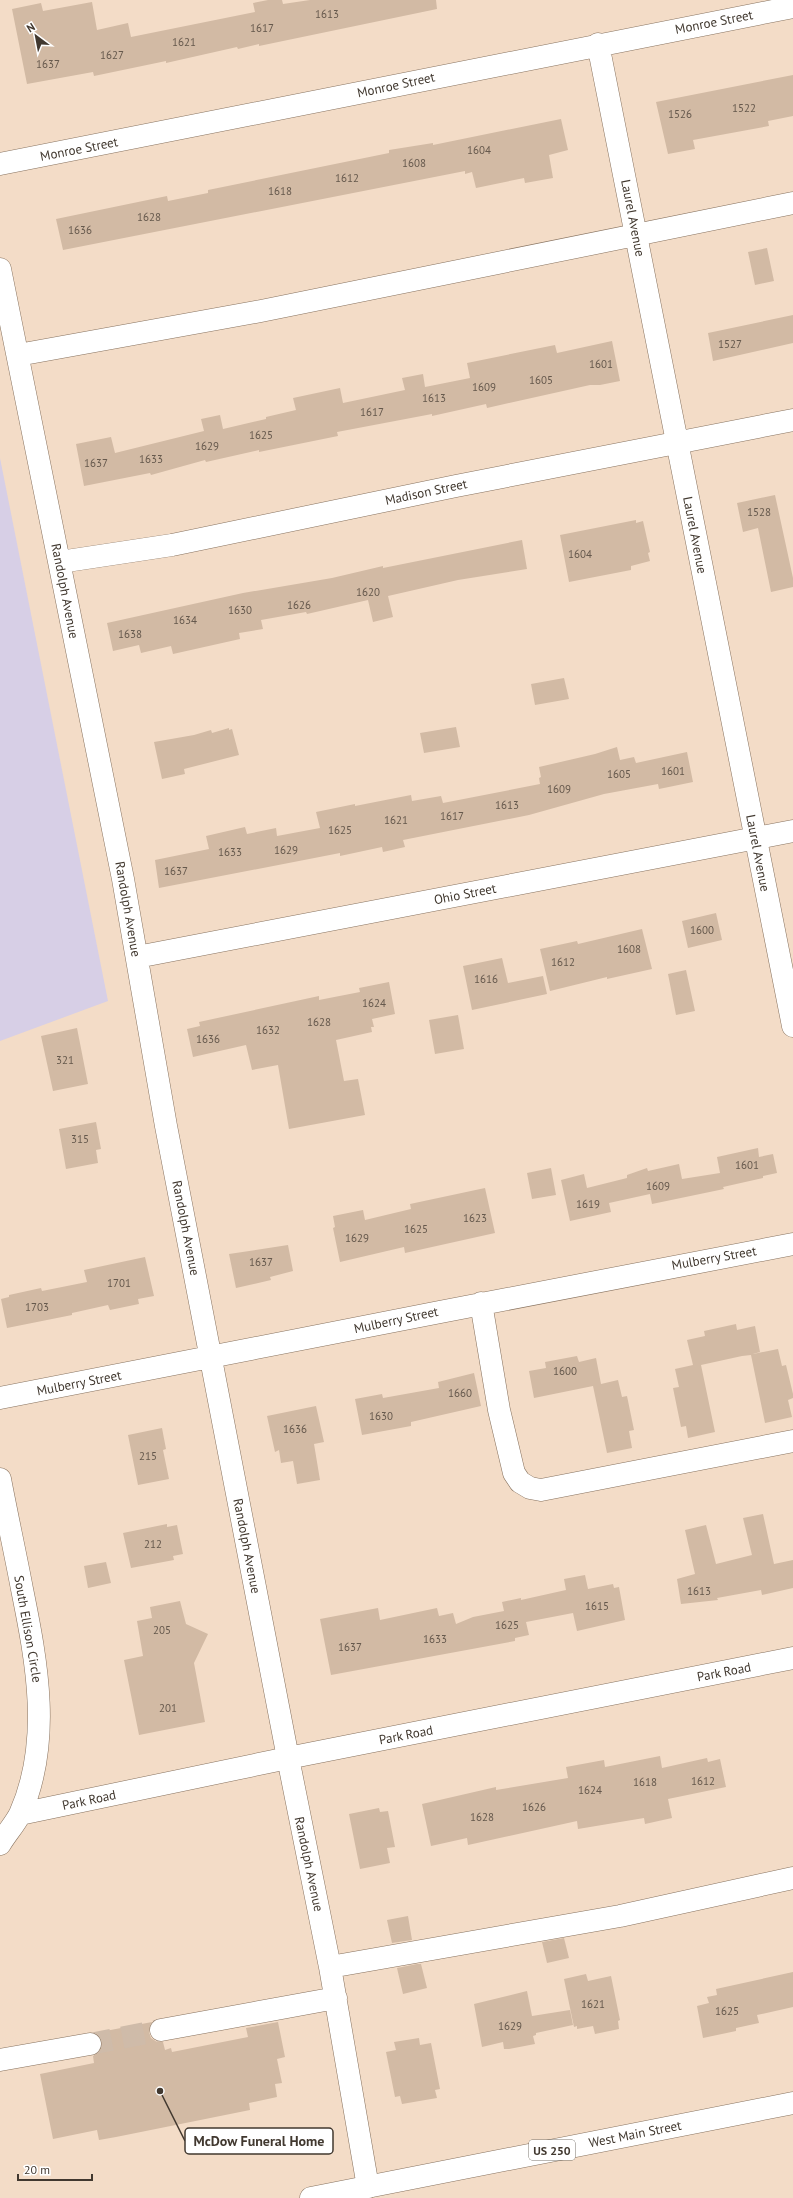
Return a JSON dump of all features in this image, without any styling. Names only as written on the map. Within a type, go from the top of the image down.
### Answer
[{"type":"street","name":"Monroe Street","points":[[0,164],[598,44],[793,7]]},
{"type":"street","name":"Laurel Avenue","points":[[598,44],[793,1026]]},
{"type":"street","points":[[18,355],[261,311],[793,203]]},
{"type":"street","name":"Randolph Avenue","points":[[0,269],[60,562],[137,957],[166,1126],[336,1998],[368,2187]]},
{"type":"street","name":"Madison Street","points":[[60,562],[172,545],[677,442],[793,420]]},
{"type":"street","name":"Ohio Street","points":[[137,957],[793,831]]},
{"type":"street","name":"Mulberry Street","points":[[0,1398],[212,1358],[481,1303],[793,1244]]},
{"type":"street","points":[[481,1303],[500,1410],[514,1473],[520,1482],[530,1488],[541,1490],[594,1481],[793,1441]]},
{"type":"street","name":"South Ellison Circle","points":[[0,1479],[36,1657],[39,1689],[39,1721],[36,1752],[30,1784],[20,1814],[0,1844]]},
{"type":"street","name":"Park Road","points":[[20,1814],[288,1758],[793,1658]]},
{"type":"street","points":[[330,1967],[620,1916],[793,1878]]},
{"type":"street","points":[[161,2030],[336,1998]]},
{"type":"street","points":[[0,2060],[90,2044]]},
{"type":"street","name":"West Main Street","points":[[311,2198],[793,2103]]},
{"type":"shaded area","points":[[0,458],[108,1001],[0,1041]]},
{"type":"building","points":[[268,0],[282,0],[283,4],[310,0],[436,0],[437,9],[259,46],[259,44],[238,49],[237,47],[166,63],[166,61],[94,76],[93,72],[27,84],[12,9],[41,3],[43,11],[92,2],[97,30],[128,23],[131,37],[255,12],[253,3]]},
{"type":"building","points":[[793,75],[793,116],[768,121],[769,126],[693,140],[695,149],[668,154],[656,102]]},
{"type":"building","points":[[561,119],[568,150],[549,155],[553,178],[525,183],[524,178],[476,188],[472,172],[465,174],[465,171],[63,250],[56,219],[167,196],[168,201],[208,193],[208,190],[389,153],[389,150],[433,143],[433,145]]},
{"type":"building","points":[[767,248],[774,281],[755,285],[748,252]]},
{"type":"building","points":[[793,315],[793,343],[713,361],[708,333]]},
{"type":"building","points":[[612,341],[620,381],[600,385],[590,385],[487,408],[486,404],[432,416],[432,414],[337,432],[338,436],[259,452],[259,450],[206,462],[205,460],[151,475],[150,473],[84,486],[76,444],[111,437],[115,453],[204,431],[201,419],[220,415],[223,429],[296,410],[293,398],[340,388],[343,403],[405,390],[402,378],[423,374],[425,387],[470,378],[467,363],[555,345],[557,353]]},
{"type":"building","points":[[775,495],[793,578],[793,587],[771,592],[758,528],[743,532],[737,503]]},
{"type":"building","points":[[636,520],[636,523],[643,521],[650,552],[648,553],[650,561],[631,566],[631,570],[569,582],[560,535]]},
{"type":"building","points":[[522,540],[527,569],[458,580],[388,596],[393,617],[373,622],[368,600],[307,614],[306,612],[261,620],[263,629],[239,633],[240,639],[173,654],[171,646],[141,653],[139,645],[113,651],[107,623],[243,593],[332,578],[383,566],[383,568]]},
{"type":"building","points":[[564,678],[569,699],[535,705],[531,684]]},
{"type":"building","points":[[456,727],[460,747],[424,753],[420,733]]},
{"type":"building","points":[[229,728],[229,730],[232,729],[239,755],[184,769],[185,774],[162,779],[154,742],[194,735],[211,730],[212,733]]},
{"type":"building","points":[[617,747],[620,760],[634,757],[636,763],[687,752],[693,782],[659,789],[658,784],[604,794],[529,815],[403,840],[405,847],[383,852],[382,847],[340,856],[340,853],[159,888],[155,860],[209,849],[206,836],[245,827],[247,834],[276,828],[277,836],[320,828],[316,812],[355,804],[355,806],[411,795],[412,801],[441,796],[443,803],[540,784],[539,778],[541,777],[539,767],[595,754]]},
{"type":"building","points":[[716,913],[722,940],[688,948],[682,921]]},
{"type":"building","points":[[642,929],[652,969],[607,979],[607,977],[550,991],[540,949],[577,941],[578,944]]},
{"type":"building","points":[[502,958],[508,983],[543,976],[547,994],[472,1010],[463,966]]},
{"type":"building","points":[[686,970],[695,1011],[676,1015],[668,974]]},
{"type":"building","points":[[389,982],[395,1014],[372,1019],[374,1027],[371,1027],[372,1032],[336,1040],[344,1081],[358,1079],[365,1115],[289,1129],[278,1065],[252,1070],[246,1045],[193,1057],[187,1029],[200,1026],[199,1022],[319,996],[319,1000],[360,992],[359,988]]},
{"type":"building","points":[[458,1015],[464,1049],[435,1054],[429,1020]]},
{"type":"building","points":[[77,1028],[88,1084],[53,1091],[41,1036]]},
{"type":"building","points":[[96,1122],[101,1149],[96,1150],[98,1163],[66,1169],[59,1129]]},
{"type":"building","points":[[758,1148],[759,1157],[773,1154],[777,1173],[763,1176],[763,1178],[723,1187],[724,1189],[652,1204],[650,1194],[609,1203],[611,1212],[570,1221],[561,1180],[584,1174],[587,1188],[627,1178],[627,1175],[647,1168],[648,1171],[679,1164],[682,1179],[720,1173],[717,1157]]},
{"type":"building","points":[[551,1168],[556,1195],[532,1199],[527,1173]]},
{"type":"building","points":[[485,1188],[495,1233],[405,1253],[404,1247],[340,1262],[333,1228],[335,1227],[333,1216],[363,1210],[365,1220],[411,1209],[410,1204]]},
{"type":"building","points":[[288,1245],[293,1271],[270,1277],[271,1280],[236,1288],[229,1254]]},
{"type":"building","points":[[145,1257],[154,1296],[138,1299],[139,1304],[110,1310],[108,1305],[72,1313],[72,1315],[7,1328],[1,1299],[9,1297],[9,1295],[41,1288],[42,1291],[87,1282],[84,1270]]},
{"type":"building","points":[[736,1324],[737,1330],[755,1326],[760,1352],[753,1354],[778,1349],[782,1366],[786,1365],[793,1394],[793,1398],[788,1400],[792,1417],[765,1423],[751,1355],[742,1356],[701,1365],[715,1432],[688,1438],[686,1426],[681,1427],[673,1388],[679,1387],[675,1369],[693,1365],[687,1340],[705,1336],[704,1331]]},
{"type":"building","points":[[577,1356],[579,1362],[596,1358],[601,1384],[618,1380],[622,1397],[627,1396],[634,1430],[629,1431],[632,1448],[607,1453],[593,1386],[534,1398],[529,1371],[546,1368],[545,1362]]},
{"type":"building","points":[[474,1373],[481,1406],[411,1422],[411,1426],[362,1435],[355,1399],[382,1394],[383,1398],[439,1388],[438,1382]]},
{"type":"building","points":[[316,1406],[324,1442],[314,1444],[320,1480],[297,1484],[293,1461],[281,1463],[279,1450],[275,1452],[267,1416]]},
{"type":"building","points":[[162,1428],[166,1449],[163,1450],[169,1479],[138,1485],[128,1435]]},
{"type":"building","points":[[763,1514],[774,1564],[793,1560],[793,1588],[762,1595],[761,1590],[717,1598],[718,1600],[681,1604],[677,1579],[695,1574],[685,1530],[706,1525],[716,1564],[752,1555],[743,1518]]},
{"type":"building","points":[[167,1524],[167,1527],[177,1525],[183,1554],[173,1556],[174,1560],[131,1568],[123,1533]]},
{"type":"building","points":[[106,1562],[111,1583],[88,1588],[84,1566]]},
{"type":"building","points":[[585,1575],[588,1589],[613,1584],[614,1588],[619,1587],[625,1620],[577,1631],[573,1613],[526,1622],[529,1635],[515,1638],[515,1641],[331,1675],[320,1619],[378,1608],[380,1620],[437,1608],[439,1616],[453,1613],[456,1624],[473,1617],[504,1611],[502,1602],[521,1598],[521,1600],[566,1590],[564,1579]]},
{"type":"building","points":[[180,1601],[186,1624],[208,1634],[194,1663],[205,1722],[139,1735],[124,1660],[143,1656],[137,1621],[152,1618],[150,1607]]},
{"type":"building","points":[[660,1756],[662,1768],[707,1758],[708,1762],[720,1759],[726,1787],[668,1799],[672,1818],[645,1824],[644,1818],[578,1829],[577,1821],[468,1845],[467,1838],[431,1846],[422,1804],[496,1787],[496,1790],[568,1778],[566,1767],[604,1760],[605,1767]]},
{"type":"building","points":[[379,1808],[380,1812],[388,1811],[395,1847],[387,1848],[390,1863],[360,1869],[349,1814]]},
{"type":"building","points":[[408,1916],[412,1940],[392,1943],[387,1920]]},
{"type":"building","points":[[564,1938],[569,1958],[547,1963],[542,1942]]},
{"type":"building","points":[[421,1964],[427,1988],[403,1994],[397,1968]]},
{"type":"building","points":[[793,1972],[793,2007],[757,2015],[759,2023],[736,2028],[736,2031],[703,2038],[697,2006],[709,2003],[707,1997],[717,1995],[716,1989]]},
{"type":"building","points":[[586,1974],[588,1981],[611,1976],[620,2020],[618,2021],[619,2029],[595,2034],[593,2026],[577,2029],[577,2026],[574,2027],[564,1979]]},
{"type":"building","points":[[527,1991],[532,2016],[570,2010],[573,2025],[536,2033],[536,2035],[533,2036],[535,2044],[504,2049],[503,2042],[482,2047],[474,2004]]},
{"type":"building","points":[[152,2022],[149,2032],[151,2038],[157,2042],[163,2042],[165,2050],[171,2048],[172,2052],[248,2037],[246,2028],[278,2022],[285,2057],[277,2059],[282,2083],[275,2084],[277,2097],[249,2103],[250,2110],[116,2137],[99,2140],[97,2130],[53,2139],[40,2074],[94,2063],[93,2056],[102,2049],[100,2036],[95,2033]]},
{"type":"building","points":[[419,2038],[420,2045],[431,2043],[440,2089],[435,2090],[437,2098],[402,2104],[400,2096],[395,2097],[386,2052],[396,2050],[394,2042]]},
{"type":"tunnel","points":[[90,2044],[161,2030]]},
{"type":"place","name":"McDow Funeral Home","points":[[160,2091]]}]
